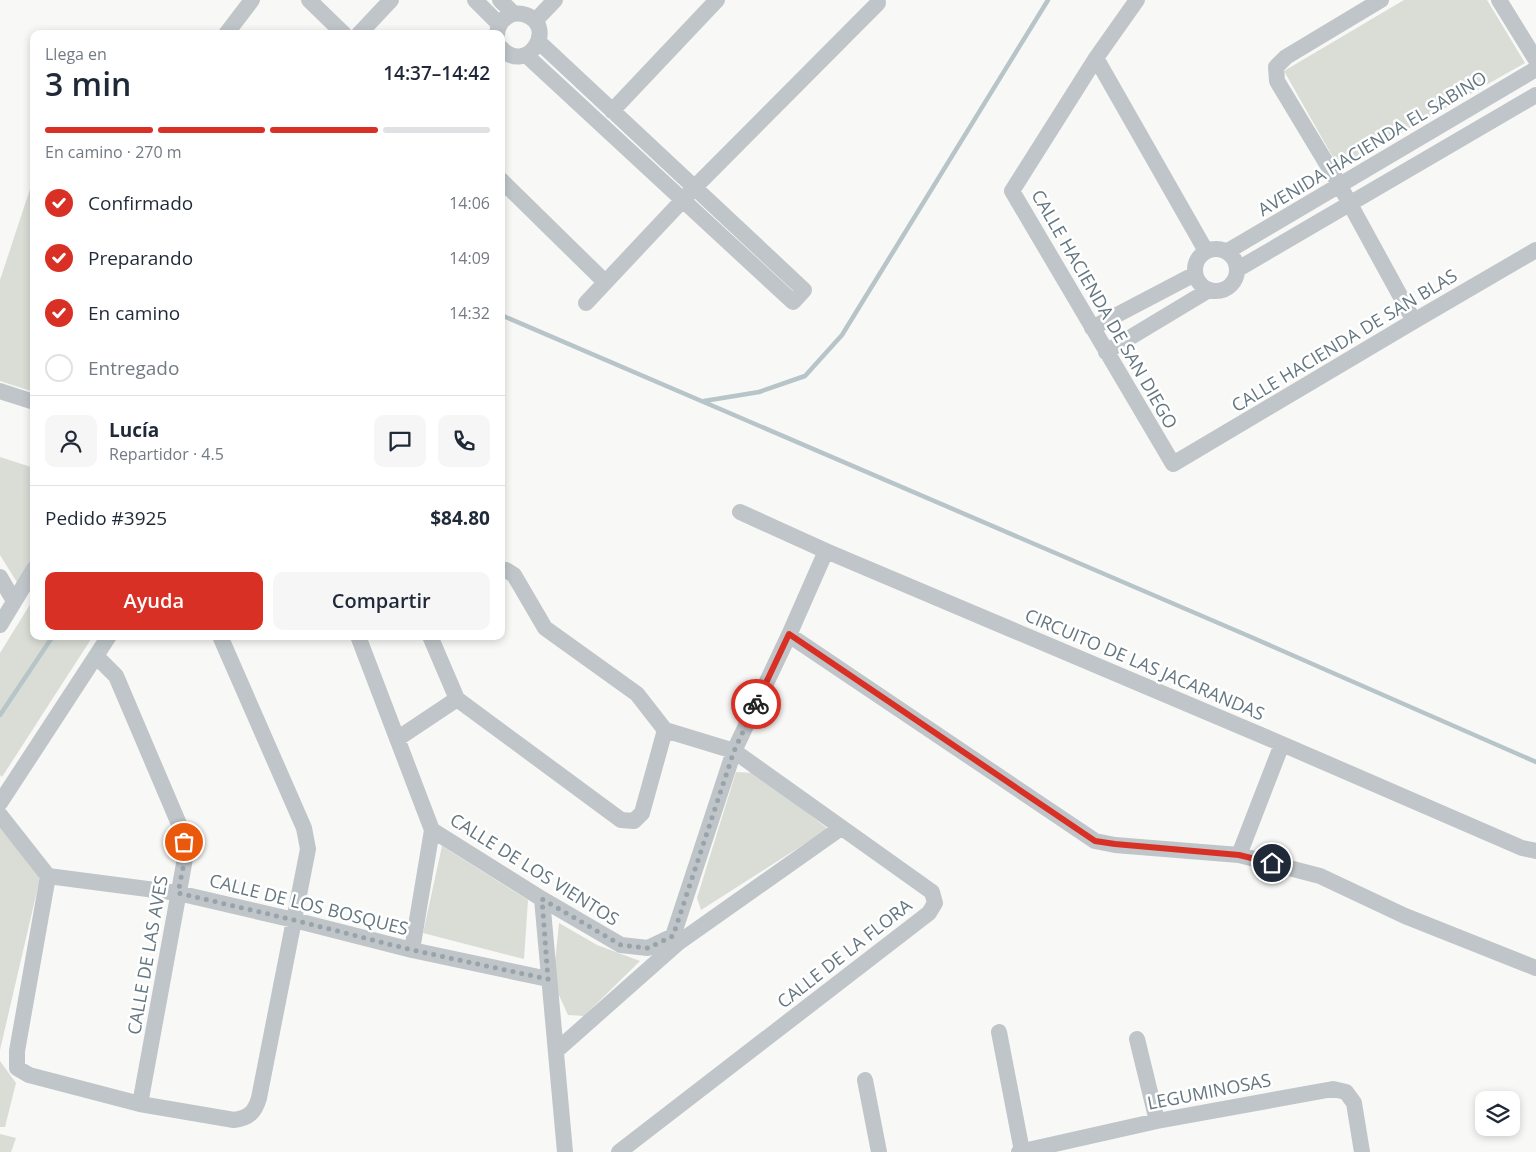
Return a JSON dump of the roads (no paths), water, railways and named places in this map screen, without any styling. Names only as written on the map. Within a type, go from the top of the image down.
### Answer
[{"type":"street","points":[[229,30],[252,0]]},
{"type":"street","points":[[309,0],[340,30]]},
{"type":"street","points":[[364,30],[391,0]]},
{"type":"street","points":[[475,0],[498,29],[508,16],[514,14],[529,16],[539,28],[539,42],[534,50],[526,55],[505,54]]},
{"type":"street","points":[[500,0],[514,14]]},
{"type":"street","points":[[535,21],[555,0]]},
{"type":"street","points":[[612,111],[717,0]]},
{"type":"street","name":"CALLE HACIENDA DE SAN DIEGO","points":[[1137,0],[1096,58],[1012,190],[1172,464]]},
{"type":"street","points":[[1380,0],[1286,57],[1276,67],[1277,81],[1350,203],[1414,321]]},
{"type":"street","points":[[1499,0],[1536,60]]},
{"type":"street","points":[[586,303],[695,187],[878,4]]},
{"type":"street","points":[[526,55],[793,302],[804,290],[539,42]]},
{"type":"street","points":[[1096,58],[1206,250]]},
{"type":"street","name":"AVENIDA HACIENDA EL SABINO","points":[[1228,251],[1536,69]]},
{"type":"street","points":[[1238,269],[1536,95]]},
{"type":"street","points":[[505,184],[605,282]]},
{"type":"street","points":[[1221,248],[1228,251],[1233,256],[1238,269],[1235,280],[1226,289],[1209,290],[1200,284],[1195,274],[1197,261],[1206,250],[1221,248]]},
{"type":"street","name":"CALLE HACIENDA DE SAN BLAS","points":[[1172,464],[1536,250]]},
{"type":"street","points":[[1092,328],[1195,274]]},
{"type":"street","points":[[1106,352],[1209,290]]},
{"type":"street","points":[[0,390],[30,401]]},
{"type":"street","name":"CIRCUITO DE LAS JACARANDAS","points":[[740,512],[826,551],[1513,844],[1536,851]]},
{"type":"street","points":[[676,940],[734,751],[826,551]]},
{"type":"street","points":[[432,640],[457,699],[621,820],[634,821],[642,813],[665,730],[637,694],[545,628],[514,575],[505,570]]},
{"type":"street","points":[[0,625],[30,575]]},
{"type":"street","points":[[0,577],[14,601]]},
{"type":"street","points":[[789,634],[1095,841],[1239,855],[1320,876],[1406,916],[1536,968]]},
{"type":"street","points":[[0,803],[106,640]]},
{"type":"street","points":[[0,815],[48,876],[17,1051],[17,1068],[29,1075],[140,1104],[234,1120],[243,1119],[251,1115],[259,1098],[308,848],[304,828],[222,640]]},
{"type":"street","name":"CALLE DE LOS VIENTOS","points":[[360,640],[432,830],[412,950]]},
{"type":"street","name":"CALLE DE LAS AVES","points":[[96,656],[116,676],[182,831],[186,853],[140,1104]]},
{"type":"street","points":[[397,739],[457,699]]},
{"type":"street","name":"CALLE DE LA FLORA","points":[[619,1152],[929,913],[935,903],[932,892],[734,751],[665,730]]},
{"type":"street","points":[[1239,855],[1282,744]]},
{"type":"street","points":[[556,1050],[676,940],[841,828]]},
{"type":"street","name":"CALLE DE LOS VIENTOS","points":[[432,830],[542,899],[621,945],[648,948],[676,940]]},
{"type":"street","name":"CALLE DE LOS BOSQUES","points":[[48,876],[178,893],[412,950],[548,979]]},
{"type":"street","points":[[542,899],[565,1152]]},
{"type":"street","points":[[999,1032],[1021,1152]]},
{"type":"street","points":[[1137,1039],[1157,1121]]},
{"type":"street","points":[[865,1080],[879,1152]]},
{"type":"street","name":"LEGUMINOSAS","points":[[1021,1152],[1157,1121],[1333,1089],[1346,1092],[1354,1103],[1362,1152]]},
{"type":"waterway","points":[[704,401],[759,392],[805,376],[842,335],[1048,0]]},
{"type":"waterway","points":[[505,317],[1251,637],[1536,762]]},
{"type":"waterway","points":[[0,715],[50,640]]}]
